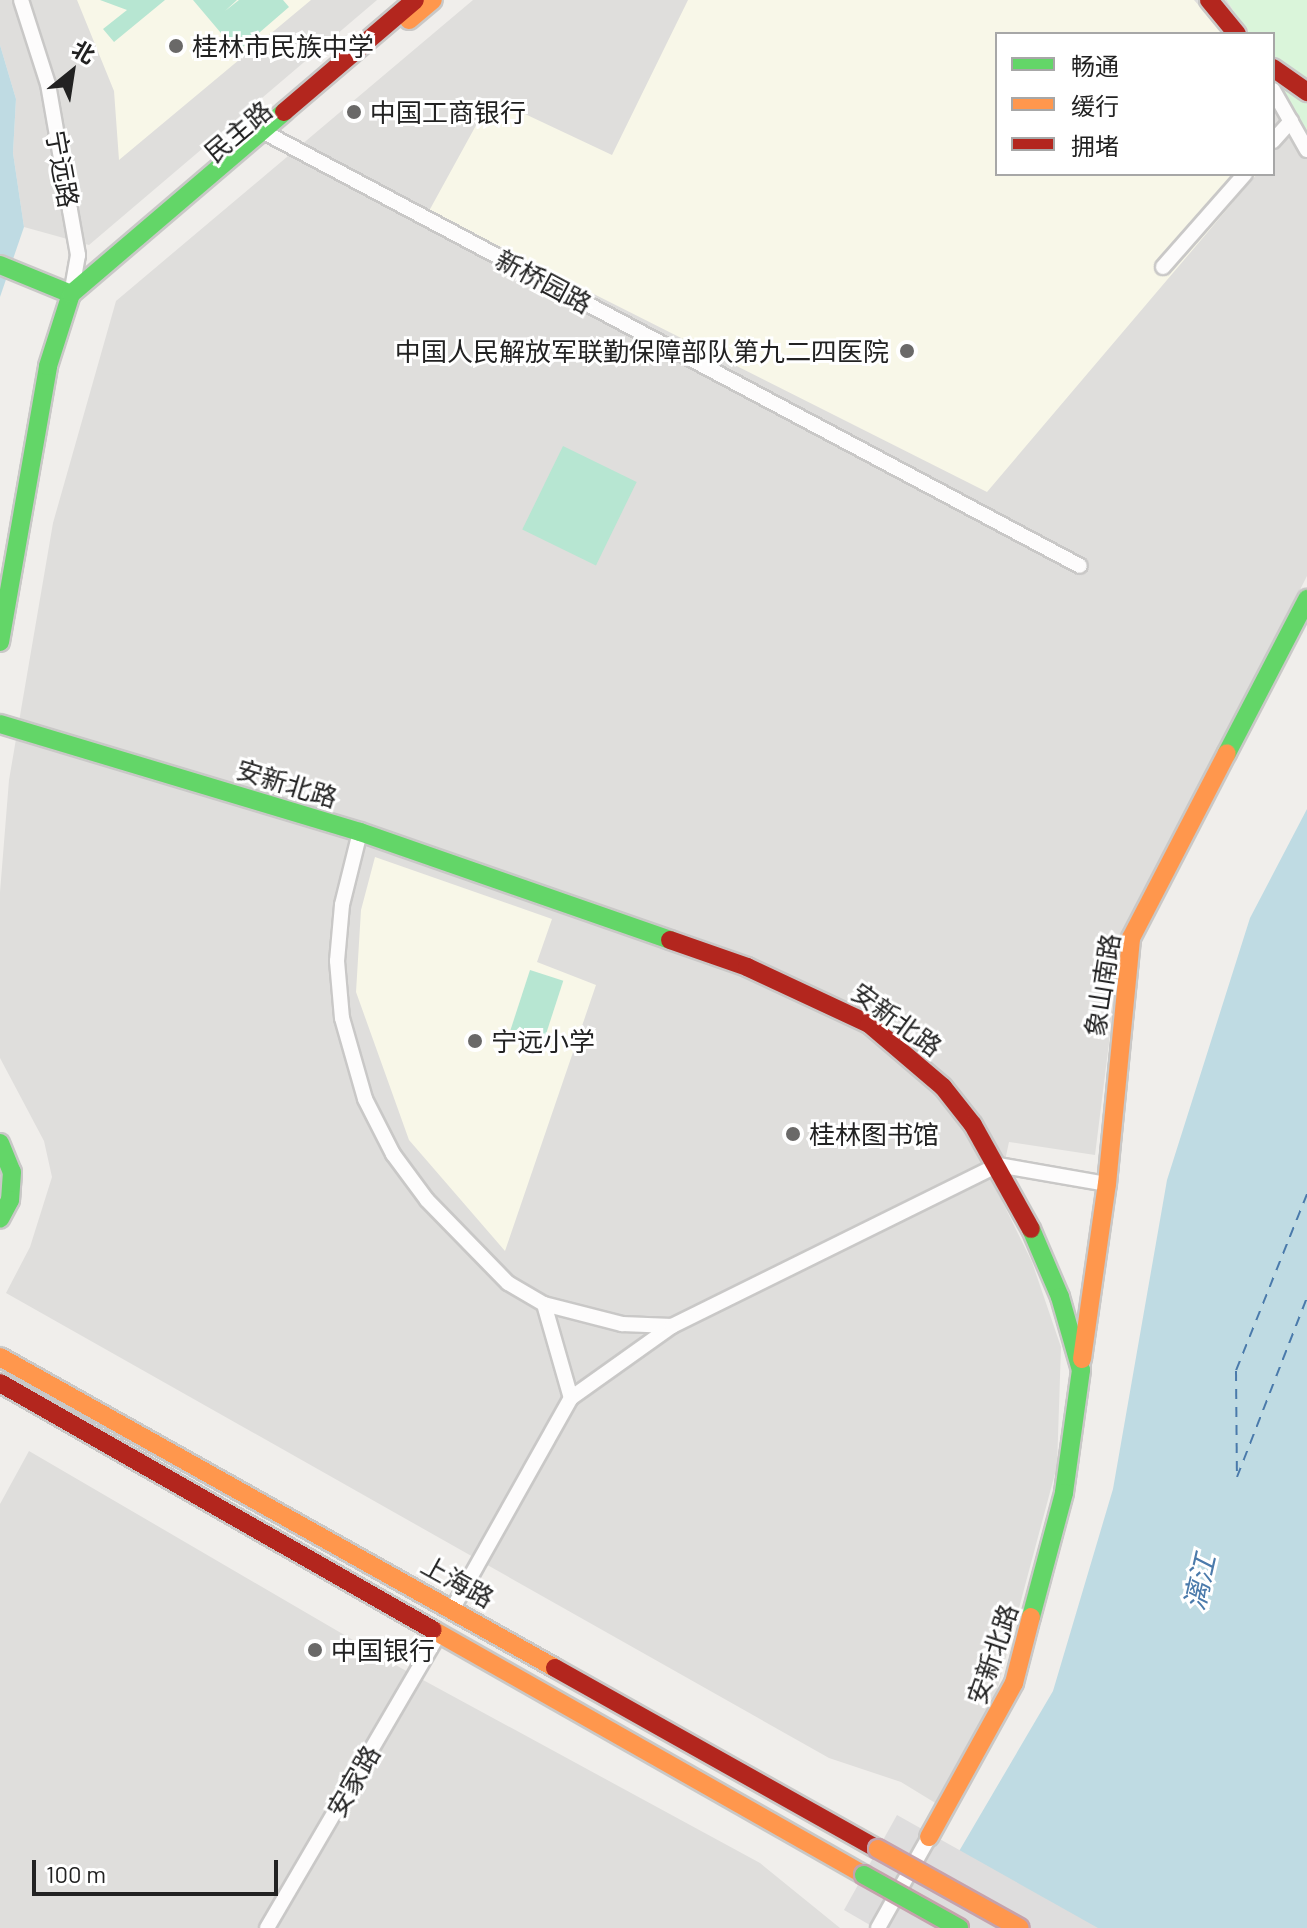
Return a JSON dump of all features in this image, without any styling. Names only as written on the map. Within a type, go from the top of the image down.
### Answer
[{"type":"main road","name":"民主路","points":[[71,294],[132,253],[415,0]]},
{"type":"main road","name":"民主路","points":[[267,134],[433,0]]},
{"type":"main road","points":[[1209,0],[1235,32]]},
{"type":"main road","points":[[1275,69],[1307,92]]},
{"type":"main road","points":[[0,265],[71,294],[48,366],[0,642]]},
{"type":"main road","name":"象山南路","points":[[1081,1370],[1107,1184],[1131,938],[1307,599]]},
{"type":"main road","name":"安新北路","points":[[0,724],[360,832],[747,967],[828,1002],[889,1039],[943,1087],[998,1165],[1060,1297],[1081,1370],[1064,1493],[1014,1683],[929,1837]]},
{"type":"main road","points":[[0,1143],[12,1172],[10,1200],[0,1219]]},
{"type":"main road","name":"上海路","points":[[5,1360],[1020,1928]]},
{"type":"main road","points":[[0,1383],[959,1928]]},
{"type":"street","name":"宁远路","points":[[21,0],[48,84],[78,255],[71,294]]},
{"type":"street","points":[[1275,93],[1307,150]]},
{"type":"street","points":[[1275,139],[1291,121]]},
{"type":"street","name":"新桥园路","points":[[267,134],[1080,566]]},
{"type":"street","points":[[1163,267],[1243,176]]},
{"type":"street","points":[[360,832],[342,905],[337,961],[342,1018],[365,1099],[393,1154],[427,1200],[508,1283],[544,1304],[622,1324],[672,1326]]},
{"type":"street","points":[[453,1608],[571,1398],[672,1326],[998,1165],[1107,1184]]},
{"type":"street","points":[[544,1304],[571,1398]]},
{"type":"street","name":"安家路","points":[[272,1926],[439,1634]]},
{"type":"street","points":[[878,1928],[929,1837]]},
{"type":"shaded area","points":[[0,0],[377,0],[89,245],[24,227],[13,153],[16,99],[0,45]]},
{"type":"shaded area","name":"桂林市民族中学","points":[[77,0],[311,0],[119,160],[114,91]]},
{"type":"shaded area","points":[[473,0],[1227,0],[1246,32],[995,32],[995,176],[1275,176],[1275,80],[1307,133],[1307,576],[1122,939],[1095,1155],[1009,1142],[998,1193],[1032,1262],[1061,1347],[1057,1466],[996,1694],[937,1804],[901,1782],[829,1758],[6,1293],[30,1247],[52,1177],[44,1141],[0,1058],[0,892],[9,780],[53,523],[116,301]]},
{"type":"shaded area","name":"中国人民解放军联勤保障部队第九二四医院","points":[[688,0],[1194,0],[1222,32],[995,32],[995,176],[1255,176],[987,492],[429,211],[491,98],[612,155]]},
{"type":"shaded area","name":"宁远小学","points":[[375,857],[552,919],[537,962],[596,985],[505,1251],[409,1140],[356,992],[361,910]]},
{"type":"shaded area","points":[[29,1451],[401,1668],[760,1863],[840,1928],[0,1928],[0,1504]]},
{"type":"green space","points":[[100,0],[165,0],[114,42],[103,29],[127,10]]},
{"type":"green space","points":[[193,0],[237,0],[225,11],[239,0],[283,0],[289,7],[237,52]]},
{"type":"green space","points":[[1227,0],[1307,0],[1307,133],[1275,80],[1275,32],[1246,32]]},
{"type":"green space","points":[[563,446],[637,482],[596,566],[522,530]]},
{"type":"green space","points":[[530,970],[563,981],[542,1046],[509,1036]]},
{"type":"water","points":[[0,45],[16,99],[13,153],[24,227],[0,297]]},
{"type":"water","name":"漓江","points":[[1307,809],[1307,1928],[914,1928],[1053,1691],[1113,1489],[1167,1180],[1250,918]]},
{"type":"pier","points":[[897,1815],[1098,1928],[875,1928],[844,1910]]},
{"type":"ferry route","points":[[1307,1194],[1236,1371],[1237,1477],[1307,1297]]},
{"type":"traffic: fast","points":[[0,642],[48,366],[71,294],[284,112]]},
{"type":"traffic: fast","points":[[0,265],[71,294]]},
{"type":"traffic: fast","points":[[1227,753],[1307,599]]},
{"type":"traffic: fast","points":[[0,724],[360,832],[670,940]]},
{"type":"traffic: fast","points":[[0,1143],[12,1172],[10,1200],[0,1219]]},
{"type":"traffic: fast","points":[[1031,1229],[1060,1297],[1081,1370],[1064,1493],[1031,1617]]},
{"type":"traffic: fast","points":[[864,1875],[959,1928]]},
{"type":"traffic: slow","points":[[409,20],[433,0]]},
{"type":"traffic: slow","points":[[1082,1359],[1107,1184],[1131,938],[1227,753]]},
{"type":"traffic: slow","points":[[0,1357],[555,1668]]},
{"type":"traffic: slow","points":[[929,1837],[1014,1683],[1031,1617]]},
{"type":"traffic: slow","points":[[433,1630],[864,1875]]},
{"type":"traffic: slow","points":[[878,1849],[1020,1928]]},
{"type":"traffic: jam","points":[[284,112],[415,0]]},
{"type":"traffic: jam","points":[[1209,0],[1235,32]]},
{"type":"traffic: jam","points":[[1275,69],[1307,92]]},
{"type":"traffic: jam","points":[[670,940],[747,967],[869,1024],[943,1087],[973,1125],[1031,1229]]},
{"type":"traffic: jam","points":[[0,1383],[433,1630]]},
{"type":"traffic: jam","points":[[555,1668],[878,1849]]},
{"type":"place","name":"桂林市民族中学","points":[[176,46]]},
{"type":"place","name":"中国工商银行","points":[[354,112]]},
{"type":"place","name":"中国人民解放军联勤保障部队第九二四医院","points":[[907,351]]},
{"type":"place","name":"宁远小学","points":[[475,1041]]},
{"type":"place","name":"桂林图书馆","points":[[793,1134]]},
{"type":"place","name":"中国银行","points":[[315,1650]]}]
